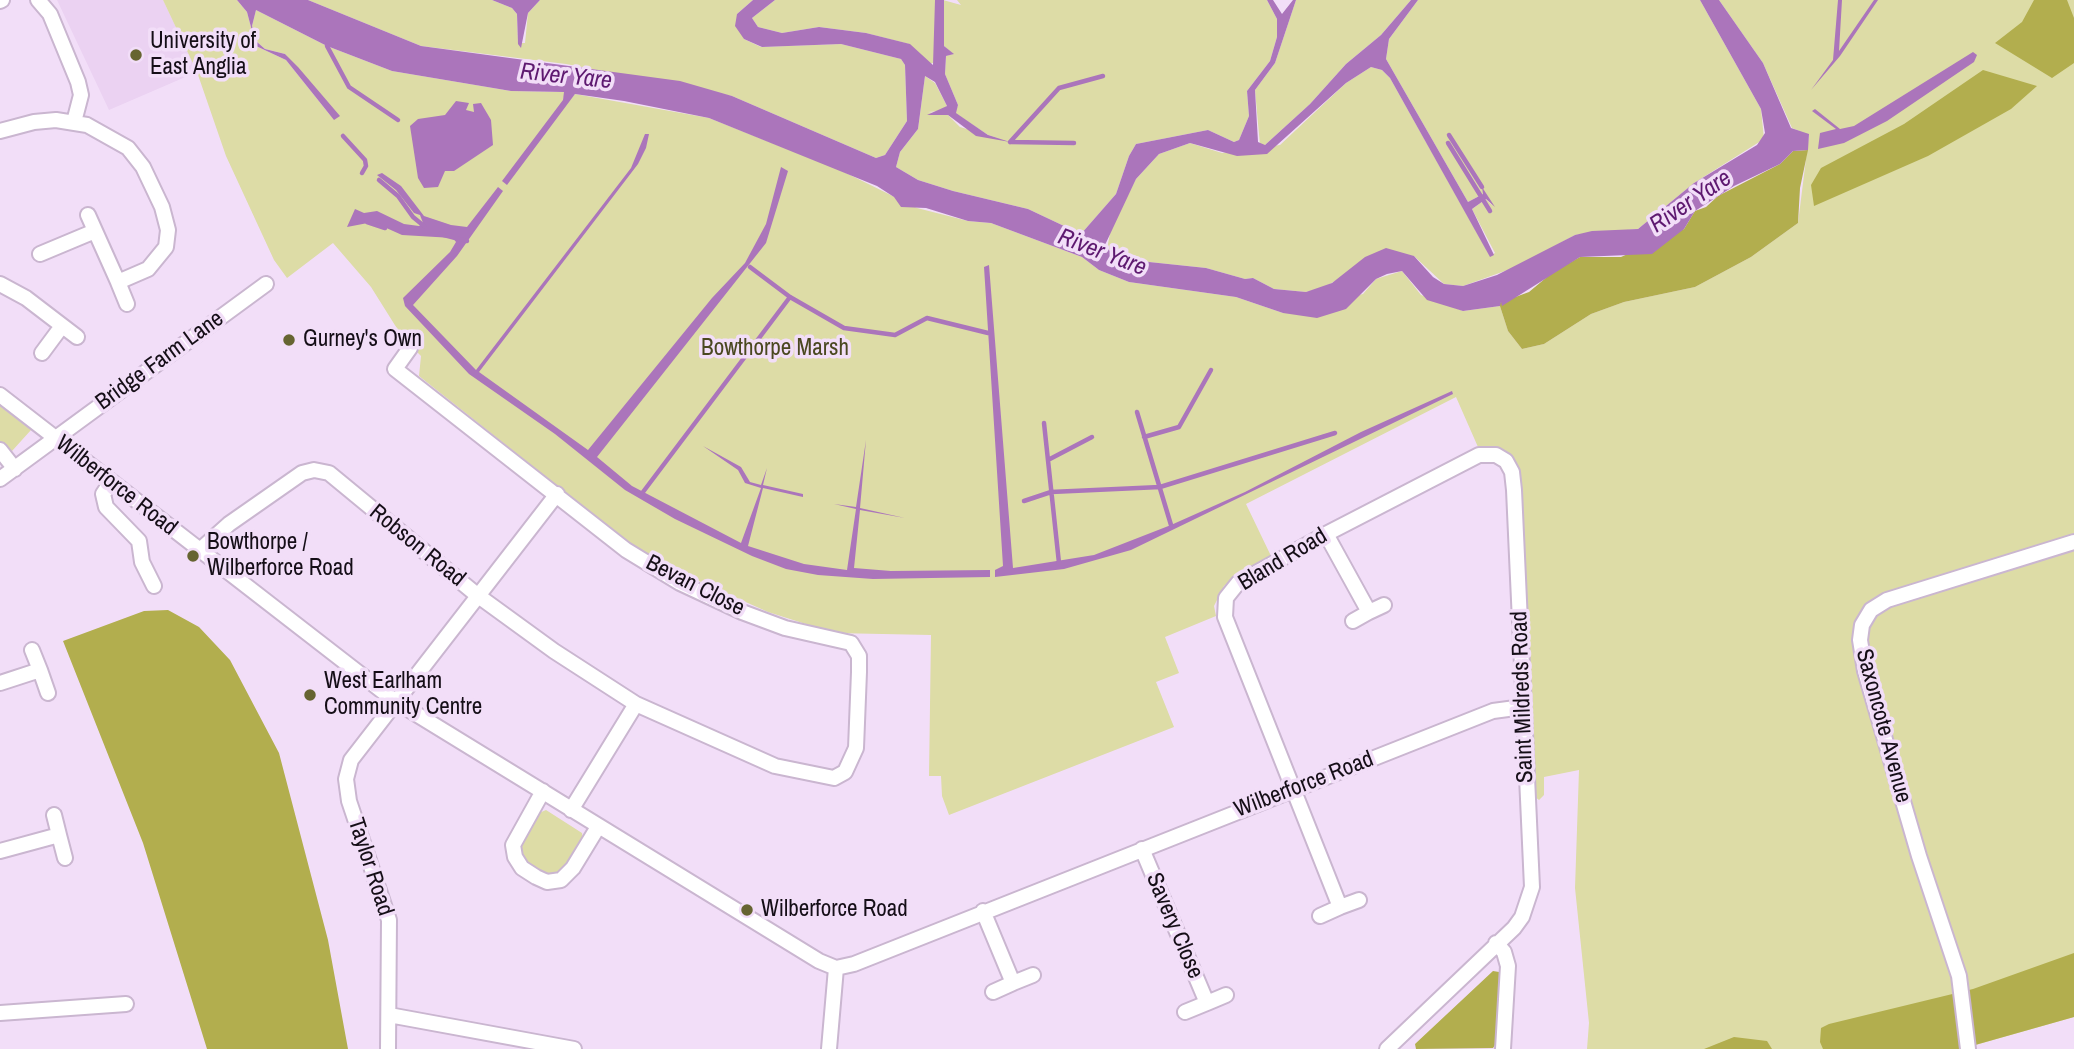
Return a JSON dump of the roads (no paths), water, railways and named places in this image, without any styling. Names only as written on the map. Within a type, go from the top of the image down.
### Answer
[{"type":"street","points":[[38,0],[50,14],[82,95],[74,122]]},
{"type":"street","points":[[0,131],[34,122],[74,122],[92,127],[128,148],[143,167],[168,230],[165,253],[148,269],[118,282]]},
{"type":"street","points":[[88,215],[127,304]]},
{"type":"street","points":[[40,254],[95,231]]},
{"type":"street","points":[[0,284],[26,298],[76,337]]},
{"type":"street","name":"Bridge Farm Lane","points":[[0,479],[266,284]]},
{"type":"street","points":[[42,353],[62,327]]},
{"type":"street","name":"Bevan Close","points":[[410,348],[395,369],[626,550],[680,583],[785,628],[851,643]]},
{"type":"street","name":"Wilberforce Road","points":[[0,395],[395,701],[819,961],[836,968],[854,964],[1493,711],[1523,708]]},
{"type":"street","points":[[0,450],[15,469]]},
{"type":"street","name":"Bland Road","points":[[1340,907],[1225,617],[1226,598],[1238,583],[1326,534],[1487,453]]},
{"type":"street","name":"Saint Mildreds Road","points":[[1389,1048],[1522,917],[1532,887],[1512,472],[1506,461],[1487,453]]},
{"type":"street","name":"Robson Road","points":[[200,550],[229,524],[302,473],[314,470],[329,472],[477,595],[554,651],[636,704],[775,766],[834,778],[845,772],[856,748],[859,656],[851,643]]},
{"type":"street","points":[[111,482],[103,494],[100,510],[139,541],[142,562],[154,586]]},
{"type":"street","points":[[395,701],[557,494]]},
{"type":"street","points":[[1326,534],[1369,612]]},
{"type":"street","name":"Saxoncote Avenue","points":[[1968,1049],[1959,976],[1919,856],[1865,671],[1860,640],[1862,625],[1871,610],[1887,600],[2074,542]]},
{"type":"street","points":[[1353,621],[1384,605]]},
{"type":"street","points":[[32,650],[48,693]]},
{"type":"street","points":[[0,683],[40,670]]},
{"type":"street","name":"Taylor Road","points":[[388,1049],[388,920],[349,801],[346,779],[351,760],[395,701]]},
{"type":"street","points":[[571,810],[636,704]]},
{"type":"street","points":[[543,791],[513,845],[515,857],[522,868],[547,882],[561,880],[573,868],[598,827]]},
{"type":"street","points":[[54,814],[65,859]]},
{"type":"street","points":[[0,850],[59,835]]},
{"type":"street","name":"Savery Close","points":[[1142,849],[1207,1003]]},
{"type":"street","points":[[1321,916],[1359,900]]},
{"type":"street","points":[[983,911],[1013,983]]},
{"type":"street","points":[[1496,943],[1504,952],[1508,966],[1503,1049]]},
{"type":"street","points":[[829,1049],[836,968]]},
{"type":"street","points":[[993,992],[1033,975]]},
{"type":"street","name":"Savery Close","points":[[1185,1012],[1226,995]]},
{"type":"street","points":[[0,1013],[126,1004]]},
{"type":"street","points":[[390,1015],[574,1049]]},
{"type":"water","name":"River Yare","points":[[237,0],[308,0],[421,46],[680,81],[732,96],[876,158],[885,155],[907,121],[905,65],[901,59],[841,44],[762,47],[744,39],[735,26],[737,14],[753,0],[775,0],[752,18],[758,27],[782,33],[819,27],[866,33],[910,44],[933,65],[935,0],[944,0],[944,46],[954,54],[946,56],[945,74],[958,105],[956,113],[988,135],[1010,142],[976,136],[948,115],[927,115],[947,106],[935,82],[925,76],[918,129],[900,152],[896,167],[918,180],[1028,209],[1081,234],[1116,194],[1136,144],[1208,130],[1234,142],[1239,140],[1249,116],[1247,91],[1270,61],[1277,37],[1277,19],[1267,0],[1273,0],[1282,14],[1293,0],[1296,0],[1275,63],[1255,90],[1258,142],[1265,145],[1310,104],[1346,64],[1381,35],[1411,0],[1418,0],[1389,39],[1386,59],[1468,202],[1483,194],[1482,187],[1495,207],[1486,199],[1472,209],[1494,255],[1490,257],[1390,78],[1382,70],[1371,67],[1346,83],[1267,154],[1237,156],[1190,143],[1159,154],[1136,179],[1105,245],[1110,251],[1149,262],[1206,268],[1245,279],[1253,278],[1274,289],[1306,292],[1332,283],[1365,257],[1386,248],[1414,256],[1433,277],[1444,284],[1463,286],[1497,275],[1575,235],[1592,231],[1638,229],[1694,183],[1757,145],[1765,133],[1761,109],[1700,0],[1719,0],[1763,63],[1791,128],[1809,134],[1808,150],[1793,151],[1780,164],[1734,186],[1695,211],[1684,229],[1652,254],[1580,257],[1502,306],[1501,302],[1500,306],[1463,311],[1427,300],[1402,271],[1376,279],[1346,309],[1317,318],[1283,313],[1236,297],[1129,282],[1099,270],[1082,257],[991,223],[968,221],[926,208],[901,207],[894,197],[877,186],[709,118],[624,101],[575,94],[507,185],[502,181],[563,100],[564,92],[511,91],[392,71],[327,46],[256,10],[252,26],[257,42],[265,49],[285,54],[298,67],[340,116],[334,120],[286,60],[256,46],[247,12]]},
{"type":"water","points":[[492,0],[540,0],[528,13],[521,48],[518,44],[517,14],[512,8]]},
{"type":"water","points":[[1838,0],[1842,0],[1839,51],[1874,0],[1878,0],[1840,56],[1811,90],[1833,60]]},
{"type":"water","points":[[1973,52],[1977,55],[1974,62],[1887,121],[1844,143],[1818,149],[1820,133],[1836,129],[1812,111],[1815,109],[1840,129],[1854,126]]},
{"type":"water","points":[[456,101],[469,103],[466,110],[474,112],[473,104],[481,103],[491,120],[493,145],[454,171],[445,171],[438,187],[424,188],[418,178],[410,126],[418,119],[445,115]]},
{"type":"water","points":[[645,134],[649,134],[646,148],[638,164],[479,372],[588,450],[712,298],[745,263],[766,224],[781,167],[788,171],[766,243],[597,457],[632,486],[741,543],[761,488],[745,483],[738,470],[703,446],[741,467],[750,482],[761,485],[767,468],[763,485],[803,494],[803,497],[763,488],[748,546],[804,564],[847,570],[856,509],[834,504],[856,507],[866,440],[860,508],[905,518],[860,510],[854,568],[891,571],[990,570],[990,577],[873,579],[818,575],[786,569],[752,556],[675,519],[625,490],[555,434],[469,374],[405,306],[403,298],[450,252],[456,242],[453,238],[402,235],[373,222],[347,227],[355,209],[364,213],[377,211],[404,224],[419,226],[423,223],[420,215],[414,213],[396,190],[377,175],[382,173],[401,186],[424,216],[451,225],[467,227],[498,187],[503,191],[457,256],[413,305],[476,370],[631,168]]},
{"type":"water","points":[[989,265],[1013,568],[1094,555],[1171,525],[1245,492],[1361,432],[1452,391],[1453,394],[1131,550],[1064,569],[995,577],[995,570],[1003,566],[984,267]]},
{"type":"waterway","points":[[327,46],[349,87],[398,120]]},
{"type":"waterway","points":[[1010,142],[1059,88],[1103,76]]},
{"type":"waterway","points":[[1449,135],[1482,187]]},
{"type":"waterway","points":[[343,136],[365,160],[366,166],[362,173]]},
{"type":"waterway","points":[[1011,142],[1074,143]]},
{"type":"waterway","points":[[1448,143],[1490,211]]},
{"type":"waterway","points":[[379,180],[398,196],[413,217],[424,226]]},
{"type":"waterway","points":[[367,222],[385,228]]},
{"type":"waterway","points":[[440,234],[467,241]]},
{"type":"waterway","points":[[750,267],[790,297],[844,328],[895,335],[927,318],[988,333]]},
{"type":"waterway","points":[[643,492],[790,297]]},
{"type":"waterway","points":[[1144,437],[1179,427],[1211,370]]},
{"type":"waterway","points":[[1137,412],[1171,525]]},
{"type":"waterway","points":[[1044,423],[1059,563]]},
{"type":"waterway","points":[[1024,501],[1051,492],[1160,487],[1335,433]]},
{"type":"waterway","points":[[1048,460],[1092,437]]},
{"type":"place","name":"University of East Anglia","points":[[136,55]]},
{"type":"place","name":"Gurney's Own","points":[[289,340]]},
{"type":"place","name":"Bowthorpe / Wilberforce Road","points":[[193,556]]},
{"type":"place","name":"West Earlham Community Centre","points":[[310,695]]},
{"type":"place","name":"Wilberforce Road","points":[[747,910]]},
{"type":"park label","name":"Bowthorpe Marsh","points":[[775,349]]}]
